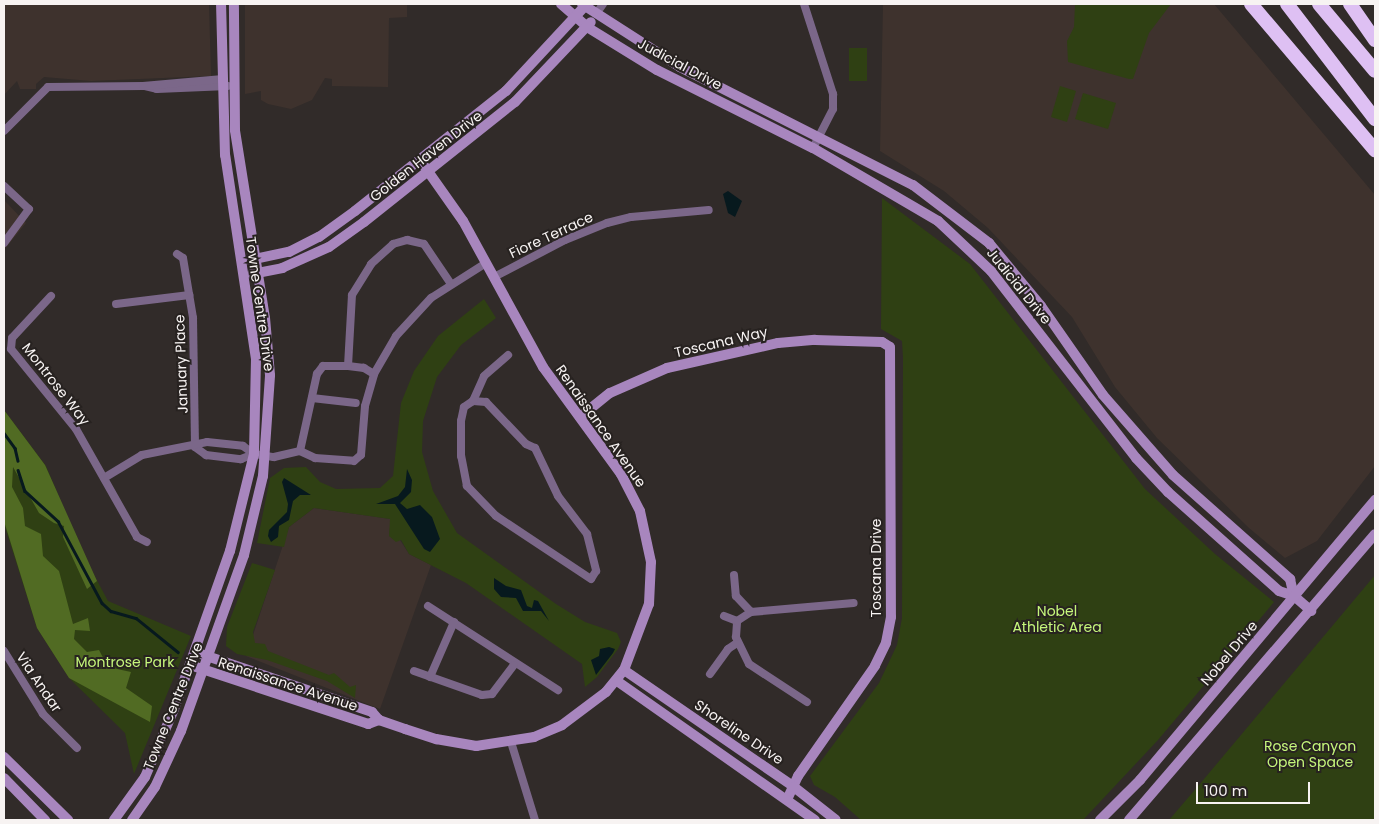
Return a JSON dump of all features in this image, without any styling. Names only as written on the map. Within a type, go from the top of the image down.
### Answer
[{"type":"highway","points":[[1251,4],[1375,150]]},
{"type":"highway","points":[[1287,4],[1375,119]]},
{"type":"highway","points":[[1319,4],[1375,71]]},
{"type":"highway","points":[[1350,4],[1375,40]]},
{"type":"street","name":"Towne Centre Drive","points":[[114,820],[145,777],[195,652],[233,541],[254,454],[256,359],[225,155],[221,4]]},
{"type":"street","name":"Towne Centre Drive","points":[[132,820],[165,767],[204,670],[255,516],[266,456],[270,374],[258,273],[237,149],[234,85],[234,4]]},
{"type":"street","name":"Judicial Drive","points":[[561,4],[575,18],[658,70],[813,148],[905,199],[938,221],[978,255],[1142,465],[1212,535],[1279,592],[1294,596],[1312,611]]},
{"type":"street","points":[[596,14],[603,4]]},
{"type":"street","points":[[804,4],[833,94],[833,108],[813,148]]},
{"type":"street","name":"Judicial Drive","points":[[585,5],[596,14],[680,67],[913,185],[989,243],[1041,306],[1103,395],[1173,474],[1290,579],[1294,596]]},
{"type":"street","name":"Golden Haven Drive","points":[[242,261],[289,252],[319,237],[420,160],[508,89],[585,5]]},
{"type":"street","name":"Golden Haven Drive","points":[[244,275],[282,268],[329,247],[429,173],[516,102],[596,14]]},
{"type":"street","points":[[4,131],[48,87],[223,83],[234,85]]},
{"type":"street","name":"Renaissance Avenue","points":[[195,652],[372,712],[378,720],[459,744],[510,742],[562,726],[617,681],[624,670],[649,604],[652,577],[649,543],[630,489],[543,367],[463,221],[420,160]]},
{"type":"street","points":[[4,186],[29,209],[4,243]]},
{"type":"street","name":"Fiore Terrace","points":[[494,277],[565,240],[607,223],[631,217],[709,210]]},
{"type":"street","points":[[348,366],[352,296],[363,275],[381,252],[393,244],[407,240],[424,244],[451,284]]},
{"type":"street","name":"January Place","points":[[177,254],[183,258],[196,352],[195,447]]},
{"type":"street","points":[[104,478],[142,455],[195,447],[207,442],[243,446],[254,454],[266,456],[285,457],[300,451],[315,458],[354,461],[360,457],[365,406],[374,374],[406,322],[451,284],[486,263]]},
{"type":"street","name":"Montrose Way","points":[[51,296],[12,338],[11,349],[76,430],[138,537],[147,542]]},
{"type":"street","points":[[116,304],[189,296]]},
{"type":"street","name":"Toscana Way","points":[[580,417],[610,394],[667,368],[778,343],[815,340],[882,342]]},
{"type":"street","name":"Toscana Drive","points":[[787,800],[875,666],[886,643],[890,617],[891,352],[882,342]]},
{"type":"street","points":[[473,401],[486,402],[526,444],[535,448],[558,496],[587,534],[596,571],[591,579],[496,516],[468,486],[461,456],[461,421],[464,407],[473,401],[484,376],[508,355]]},
{"type":"street","points":[[300,451],[312,398],[312,385],[323,366],[364,368],[374,374]]},
{"type":"street","points":[[312,398],[356,403]]},
{"type":"street","points":[[195,447],[206,455],[241,459],[254,454]]},
{"type":"street","name":"Nobel Drive","points":[[1100,820],[1140,780],[1375,500]]},
{"type":"street","points":[[1129,820],[1312,611],[1375,534]]},
{"type":"street","points":[[734,575],[736,596],[751,612]]},
{"type":"street","points":[[737,621],[751,612],[854,603]]},
{"type":"street","points":[[428,606],[454,622],[514,665],[558,690]]},
{"type":"street","points":[[724,616],[737,621]]},
{"type":"street","points":[[737,621],[737,643],[749,664],[807,702]]},
{"type":"street","points":[[430,677],[454,622]]},
{"type":"street","points":[[710,674],[728,649],[737,643]]},
{"type":"street","name":"Via Andar","points":[[4,651],[7,665],[42,714],[77,748]]},
{"type":"street","name":"Renaissance Avenue","points":[[190,665],[368,724],[378,720]]},
{"type":"street","points":[[414,671],[482,695],[493,697],[514,665]]},
{"type":"street","name":"Shoreline Drive","points":[[624,670],[794,787],[836,820]]},
{"type":"street","name":"Shoreline Drive","points":[[617,681],[815,820]]},
{"type":"street","points":[[510,742],[535,820]]},
{"type":"street","points":[[4,757],[68,820]]},
{"type":"street","points":[[4,778],[45,820]]},
{"type":"shaded area","points":[[4,4],[209,4],[211,76],[91,81],[44,77],[36,84],[36,89],[20,89],[17,81],[4,95]]},
{"type":"shaded area","points":[[245,4],[407,4],[407,17],[389,18],[388,87],[332,86],[332,79],[325,78],[312,100],[291,109],[268,104],[261,100],[261,91],[245,94]]},
{"type":"shaded area","points":[[883,4],[1214,4],[1375,195],[1375,466],[1317,541],[1285,558],[1249,528],[1157,438],[1115,387],[1072,317],[988,228],[944,191],[880,151]]},
{"type":"shaded area","points":[[728,191],[742,201],[735,217],[728,213],[723,194]]},
{"type":"shaded area","points":[[4,200],[26,223],[4,250]]},
{"type":"shaded area","points":[[407,469],[412,480],[411,492],[400,503],[407,509],[420,505],[432,517],[440,539],[430,552],[424,549],[395,504],[376,504],[398,496],[405,487]]},
{"type":"shaded area","points":[[284,478],[311,495],[300,495],[293,501],[289,520],[279,526],[278,537],[271,542],[268,536],[269,530],[287,512],[288,504],[282,482]]},
{"type":"shaded area","points":[[314,508],[391,519],[389,536],[400,540],[409,554],[431,565],[380,709],[246,656],[289,527]]},
{"type":"shaded area","points":[[494,578],[506,586],[521,590],[527,606],[532,608],[534,600],[538,601],[549,621],[541,611],[523,611],[516,598],[501,597],[494,589]]},
{"type":"shaded area","points":[[609,647],[615,649],[596,675],[591,660],[599,656],[600,649]]},
{"type":"green space","points":[[1075,4],[1171,4],[1149,33],[1133,79],[1129,79],[1068,62],[1067,41],[1074,27]]},
{"type":"green space","points":[[849,48],[867,48],[867,81],[849,81]]},
{"type":"green space","points":[[1060,86],[1076,91],[1067,122],[1051,117]]},
{"type":"green space","points":[[1083,93],[1116,103],[1108,129],[1075,119]]},
{"type":"green space","name":"Nobel Athletic Area","points":[[882,198],[970,264],[1145,489],[1215,554],[1274,602],[1158,740],[1083,820],[861,820],[835,797],[814,785],[810,776],[879,683],[897,645],[902,618],[903,358],[902,341],[881,329]]},
{"type":"green space","points":[[484,299],[496,318],[461,345],[437,377],[423,421],[422,452],[433,491],[457,533],[556,604],[585,622],[617,633],[621,642],[618,649],[597,677],[585,687],[582,664],[466,583],[409,554],[401,540],[396,542],[389,536],[390,519],[314,508],[289,527],[284,547],[257,543],[270,478],[284,468],[306,467],[320,482],[336,489],[380,488],[393,476],[401,403],[414,371],[438,336]]},
{"type":"green space","name":"Montrose Park","points":[[4,410],[46,466],[84,556],[108,601],[191,636],[134,774],[125,733],[69,678],[37,628],[4,524]]},
{"type":"green space","points":[[4,410],[45,465],[97,581],[87,589],[63,537],[64,526],[54,523],[39,513],[13,467],[12,487],[23,508],[25,526],[41,534],[43,556],[59,571],[73,624],[88,618],[90,631],[75,630],[74,639],[87,652],[99,650],[108,667],[131,672],[126,688],[152,706],[150,722],[69,678],[37,628],[4,521]]},
{"type":"green space","points":[[252,563],[275,570],[253,632],[255,643],[265,644],[268,651],[329,675],[334,673],[350,687],[356,685],[355,698],[327,681],[267,660],[237,654],[226,646],[227,627]]},
{"type":"green space","name":"Rose Canyon Open Space","points":[[1375,575],[1375,820],[1169,820],[1199,785]]},
{"type":"waterway","points":[[4,433],[15,448],[18,461]]},
{"type":"waterway","points":[[18,470],[25,491],[58,521],[102,603],[111,611],[136,618],[178,652]]}]
